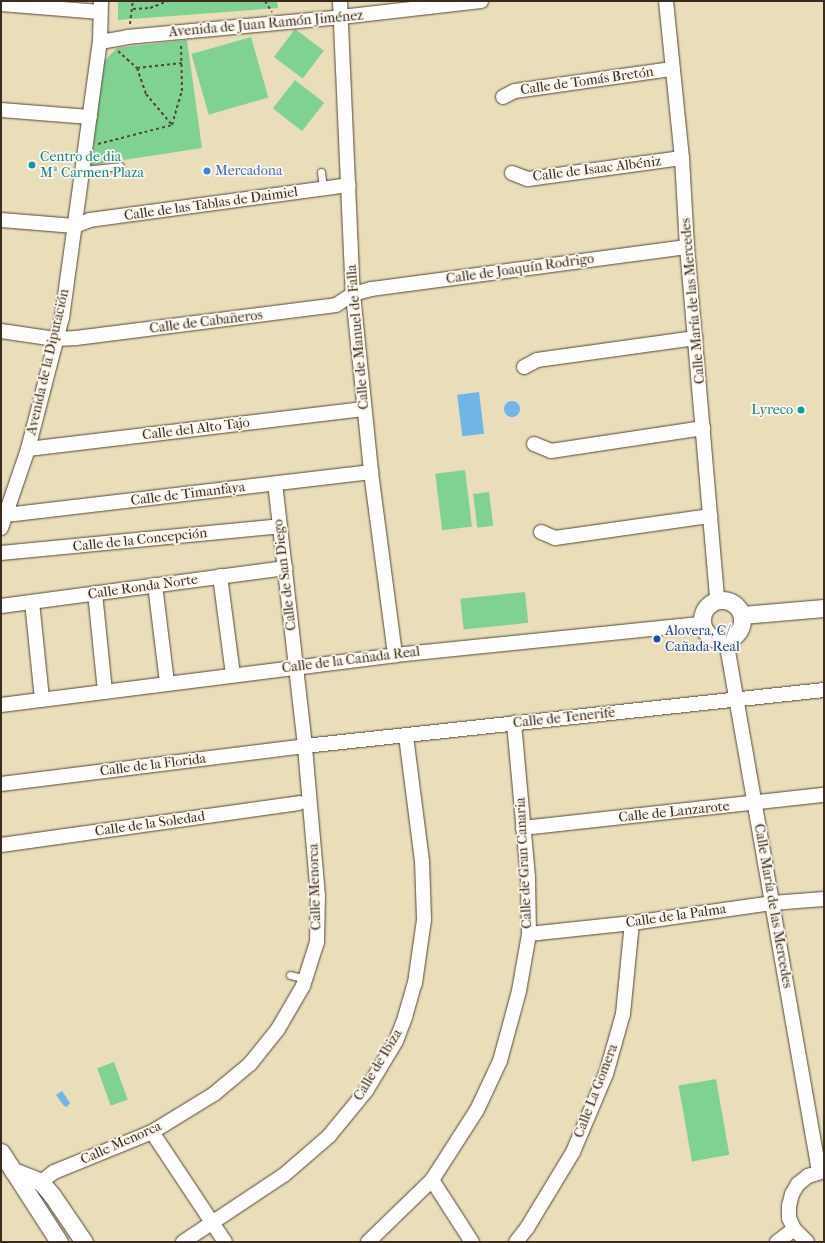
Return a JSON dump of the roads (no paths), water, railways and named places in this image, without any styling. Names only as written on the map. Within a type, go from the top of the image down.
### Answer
[{"type":"street","name":"Calle de Manuel de Falla","points":[[340,1],[349,186],[352,294],[371,472],[395,655]]},
{"type":"street","name":"Avenida de Juan Ramón Jiménez","points":[[103,41],[127,37],[341,18],[380,7],[481,1]]},
{"type":"street","name":"Calle María de las Mercedes","points":[[666,1],[682,158],[687,247],[717,600]]},
{"type":"street","points":[[1,4],[101,6]]},
{"type":"street","name":"Avenida de la Diputación","points":[[1,528],[6,515],[6,496],[28,449],[65,298],[90,117],[103,41],[101,6]]},
{"type":"street","name":"Calle de Tomás Bretón","points":[[503,97],[516,91],[672,69]]},
{"type":"street","points":[[1,110],[90,117]]},
{"type":"street","name":"Calle de Isaac Albéniz","points":[[512,173],[528,179],[682,158]]},
{"type":"street","name":"Calle de las Tablas de Daimiel","points":[[75,226],[90,220],[349,186]]},
{"type":"street","points":[[1,220],[75,226]]},
{"type":"street","name":"Calle de Joaquín Rodrigo","points":[[352,294],[372,289],[687,247]]},
{"type":"street","name":"Calle de Cabañeros","points":[[1,331],[55,339],[336,306],[352,294]]},
{"type":"street","points":[[524,367],[537,360],[695,338]]},
{"type":"street","name":"Calle del Alto Tajo","points":[[28,449],[364,409]]},
{"type":"street","points":[[534,444],[551,451],[703,428]]},
{"type":"street","name":"Calle de Timanfaya","points":[[6,515],[371,472]]},
{"type":"street","name":"Calle de San Diego","points":[[275,484],[296,666]]},
{"type":"street","points":[[541,532],[555,538],[710,516]]},
{"type":"street","name":"Calle de la Concepción","points":[[1,553],[280,526]]},
{"type":"street","name":"Calle Ronda Norte","points":[[1,606],[285,568]]},
{"type":"street","points":[[220,576],[233,675]]},
{"type":"street","points":[[155,585],[167,683]]},
{"type":"street","points":[[95,593],[105,691]]},
{"type":"street","points":[[717,600],[725,600],[732,603],[738,608],[742,615],[741,626],[735,635],[726,640],[718,640],[711,637],[705,631],[702,624],[705,609],[708,605],[717,600]]},
{"type":"street","points":[[32,602],[42,699]]},
{"type":"street","points":[[742,615],[824,608]]},
{"type":"street","name":"Calle de la Cañada Real","points":[[1,704],[296,666],[702,624]]},
{"type":"street","name":"Calle María de las Mercedes","points":[[726,640],[821,1171]]},
{"type":"street","name":"Calle Menorca","points":[[41,1182],[54,1172],[152,1132],[214,1094],[250,1064],[278,1029],[303,986],[317,942],[318,896],[304,799],[305,746],[296,666]]},
{"type":"street","name":"Calle de Tenerife","points":[[305,746],[824,690]]},
{"type":"street","name":"Calle de Gran Canaria","points":[[368,1242],[432,1180],[477,1110],[500,1061],[519,991],[529,934],[528,877],[514,723]]},
{"type":"street","name":"Calle de Ibiza","points":[[183,1242],[284,1175],[329,1136],[366,1091],[396,1041],[415,983],[424,920],[422,861],[406,736]]},
{"type":"street","name":"Calle de la Florida","points":[[1,784],[305,746]]},
{"type":"street","name":"Calle de Lanzarote","points":[[523,828],[824,795]]},
{"type":"street","name":"Calle de la Soledad","points":[[1,845],[304,799]]},
{"type":"street","name":"Calle de la Palma","points":[[529,934],[632,923],[772,903],[824,899]]},
{"type":"street","name":"Calle La Gomera","points":[[516,1242],[527,1228],[573,1152],[606,1074],[623,1014],[632,923]]},
{"type":"street","points":[[152,1132],[225,1242]]},
{"type":"street","points":[[1,1152],[59,1242]]},
{"type":"street","points":[[13,1171],[41,1182],[52,1195],[84,1242]]},
{"type":"street","points":[[807,1242],[794,1229],[789,1218],[789,1206],[792,1194],[803,1180],[821,1171]]},
{"type":"street","points":[[432,1180],[472,1242]]},
{"type":"street","points":[[777,1242],[794,1229]]},
{"type":"lane","points":[[83,170],[120,166]]},
{"type":"lane","points":[[321,172],[323,189]]},
{"type":"lane","points":[[290,975],[306,979]]},
{"type":"water","points":[[479,392],[484,434],[462,436],[457,395]]},
{"type":"water","points":[[512,401],[519,406],[520,409],[515,416],[512,417],[505,412],[504,409],[509,402]]},
{"type":"water","points":[[62,1091],[70,1103],[67,1107],[64,1106],[56,1095]]},
{"type":"place","name":"Centro de dia Mª Carmen Plaza","points":[[32,165]]},
{"type":"place","name":"Mercadona","points":[[207,171]]},
{"type":"place","name":"Lyreco","points":[[801,410]]},
{"type":"place","name":"Alovera, C/ Cañada Real","points":[[657,639]]}]
